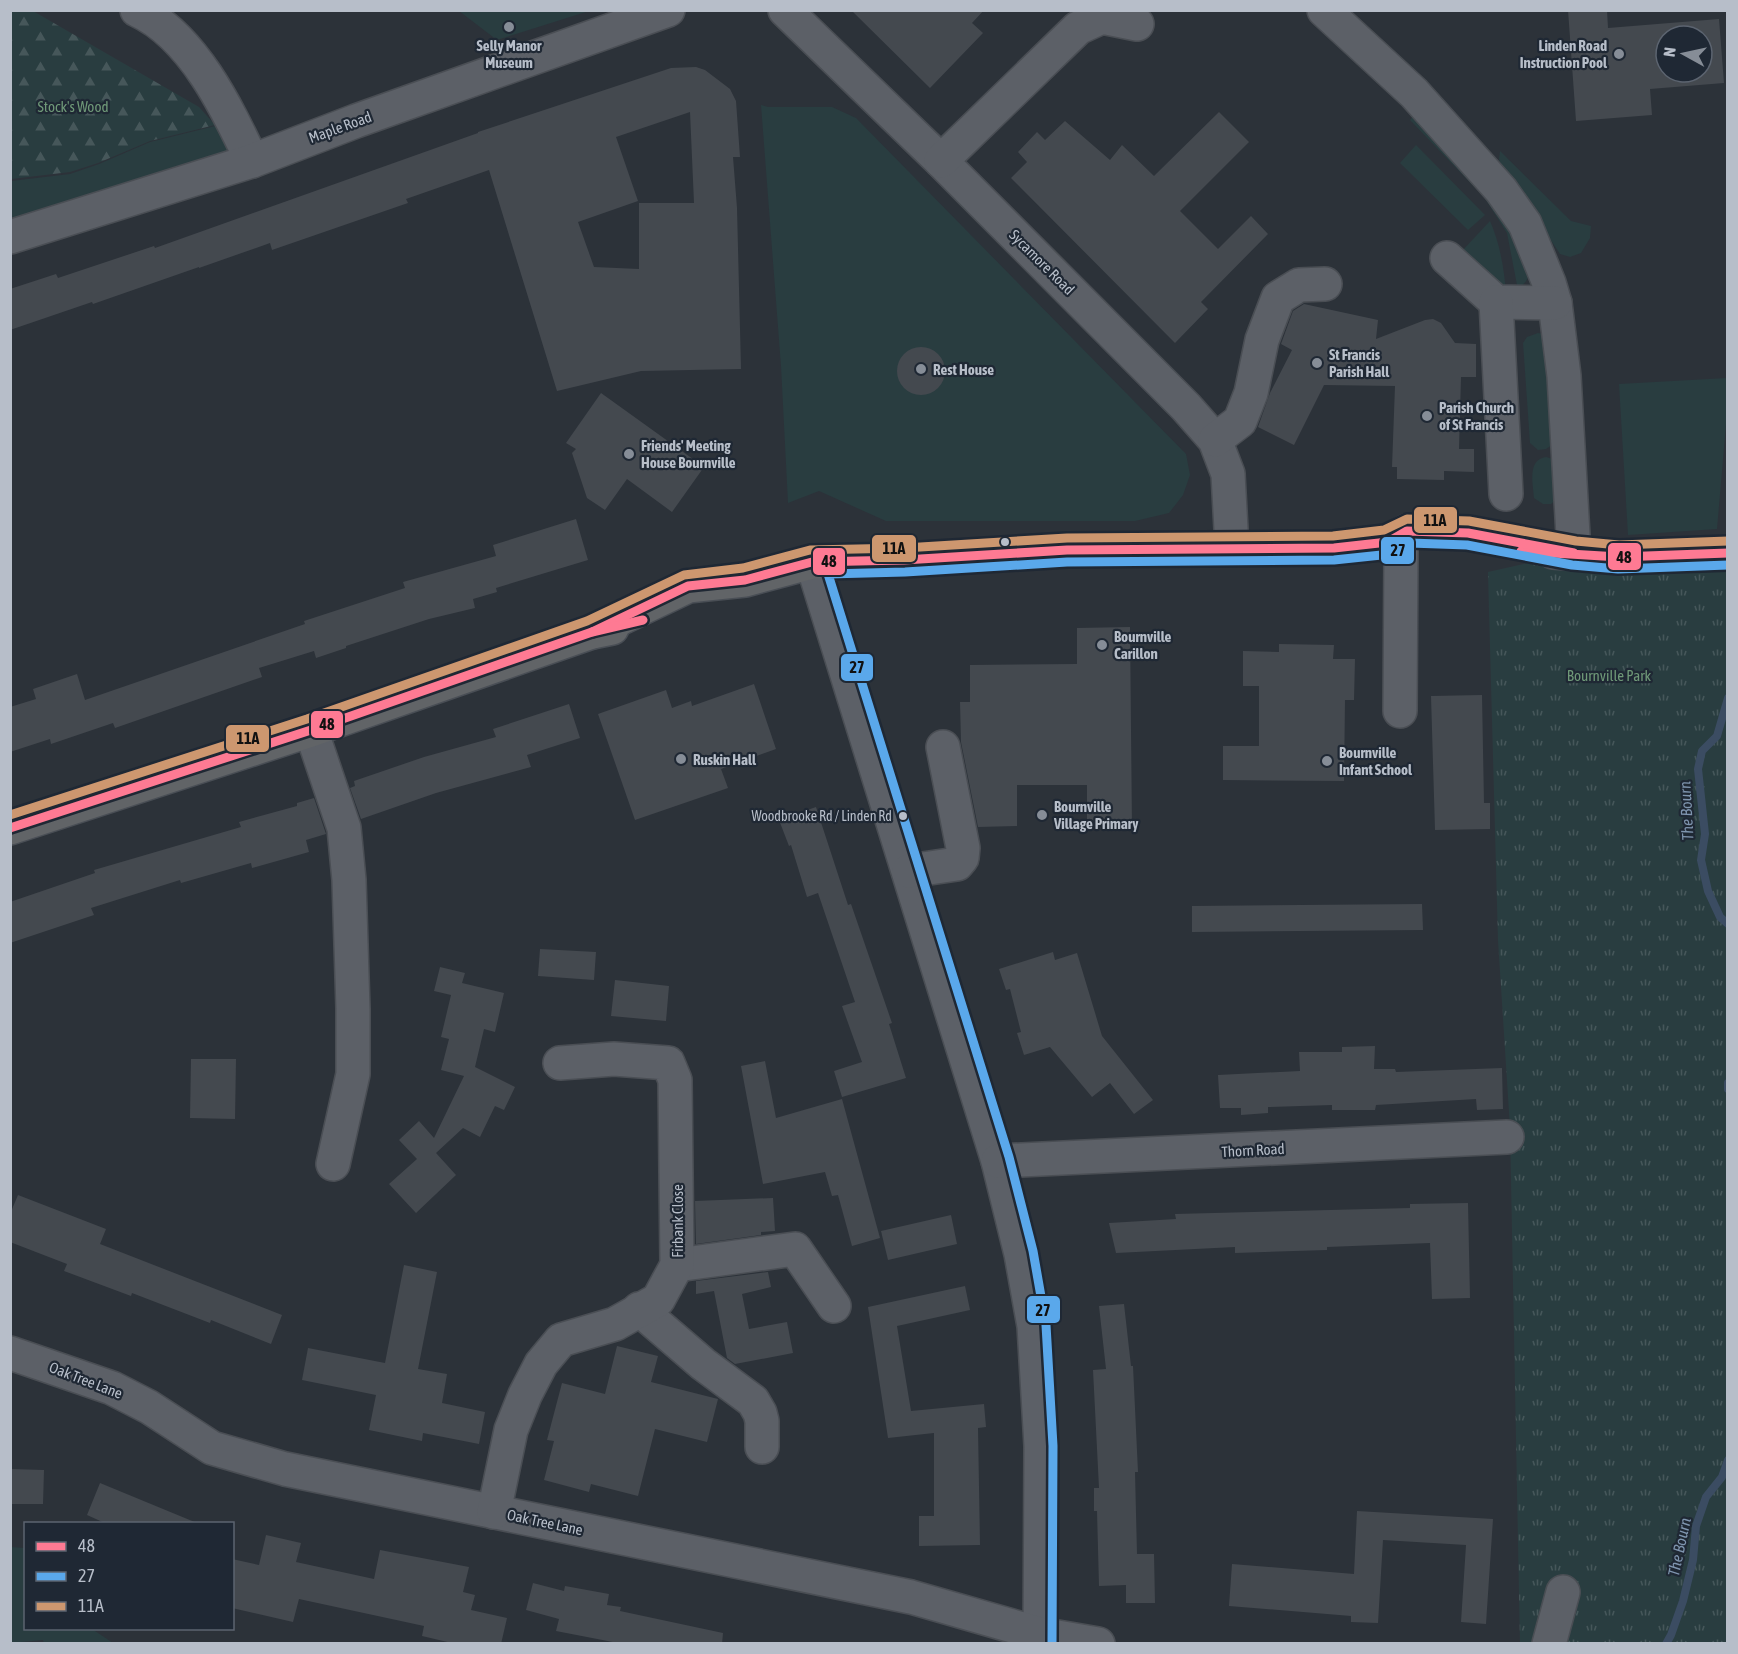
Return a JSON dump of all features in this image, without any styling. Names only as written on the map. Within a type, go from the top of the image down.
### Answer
[{"type":"highway","points":[[10,828],[311,730],[592,632],[688,586],[745,580],[812,562],[904,560],[1068,549],[1334,548],[1394,545],[1619,557],[1728,553]]},
{"type":"street","points":[[137,10],[149,16],[193,54],[230,115],[252,161]]},
{"type":"street","name":"Maple Road","points":[[10,237],[252,161],[356,121],[668,10]]},
{"type":"street","name":"Sycamore Road","points":[[785,10],[941,161],[1186,407],[1215,440],[1228,474],[1232,548]]},
{"type":"street","points":[[1324,10],[1414,93],[1501,190],[1525,224],[1555,303],[1564,376],[1574,553]]},
{"type":"street","points":[[941,161],[1078,28],[1102,17],[1137,24]]},
{"type":"street","points":[[1447,258],[1496,302],[1555,303]]},
{"type":"street","points":[[1215,440],[1240,421],[1251,393],[1262,340],[1278,298],[1299,285],[1325,284]]},
{"type":"street","points":[[1496,302],[1506,494]]},
{"type":"street","points":[[1394,545],[1400,711]]},
{"type":"street","points":[[812,562],[998,1161],[1021,1254],[1034,1326],[1041,1446],[1030,1638]]},
{"type":"street","points":[[311,730],[344,828],[349,880],[353,1074],[333,1164]]},
{"type":"street","points":[[909,871],[957,864],[962,858],[963,848],[943,747]]},
{"type":"street","name":"Firbank Close","points":[[494,1512],[511,1430],[541,1364],[561,1340],[615,1324],[657,1300],[677,1265],[675,1080],[668,1063],[614,1059],[560,1063]]},
{"type":"street","name":"Thorn Road","points":[[998,1161],[1507,1137]]},
{"type":"street","points":[[677,1265],[795,1249],[834,1306]]},
{"type":"street","points":[[639,1309],[703,1364],[753,1401],[762,1421],[762,1447]]},
{"type":"street","name":"Oak Tree Lane","points":[[10,1353],[112,1388],[149,1407],[212,1448],[285,1469],[911,1597],[1030,1638],[1098,1644]]},
{"type":"street","points":[[1549,1644],[1563,1592]]},
{"type":"green space","name":"Stock's Wood","points":[[11,10],[33,11],[199,107],[215,125],[150,141],[70,172],[11,179]]},
{"type":"green space","name":"Selly Manor Museum","points":[[459,11],[589,11],[497,40]]},
{"type":"green space","points":[[761,105],[768,107],[832,107],[856,118],[1186,454],[1190,475],[1183,495],[1169,513],[1135,521],[886,521],[819,491],[788,503],[781,366]]},
{"type":"green space","points":[[1413,116],[1482,188],[1515,231],[1525,251],[1529,267],[1527,280],[1518,290],[1507,233],[1484,197],[1410,120]]},
{"type":"green space","points":[[215,126],[246,161],[11,234],[11,181],[70,174],[150,142]]},
{"type":"green space","points":[[1416,145],[1485,215],[1468,230],[1400,163]]},
{"type":"green space","points":[[1500,151],[1571,221],[1591,226],[1590,238],[1581,253],[1570,257],[1560,254],[1502,166],[1499,160]]},
{"type":"green space","points":[[1490,221],[1501,256],[1506,293],[1462,251]]},
{"type":"green space","points":[[1538,333],[1544,334],[1548,341],[1552,445],[1538,450],[1530,443],[1523,343],[1527,337]]},
{"type":"green space","points":[[1727,378],[1727,413],[1717,529],[1628,535],[1619,384]]},
{"type":"green space","points":[[1546,457],[1553,459],[1556,499],[1551,504],[1543,504],[1534,498],[1532,473],[1536,463]]},
{"type":"green space","name":"Bournville Park","points":[[1574,553],[1727,553],[1727,1643],[1520,1643],[1510,1127],[1498,940],[1488,572]]},
{"type":"green space","points":[[11,1547],[24,1548],[24,1630],[94,1630],[113,1643],[44,1644],[43,1640],[11,1643]]},
{"type":"building","points":[[851,10],[984,10],[972,23],[983,33],[930,88]]},
{"type":"building","name":"Linden Road Instruction Pool","points":[[1568,10],[1607,10],[1608,28],[1654,24],[1654,84],[1712,84],[1650,89],[1652,115],[1576,121]]},
{"type":"building","name":"Linden Road Instruction Pool","points":[[1719,19],[1724,83],[1714,84],[1714,24],[1657,24]]},
{"type":"building","points":[[696,67],[705,70],[730,89],[736,101],[740,157],[733,157],[737,208],[741,369],[641,371],[557,391],[489,170],[406,199],[408,203],[272,250],[270,243],[10,330],[10,289],[56,274],[58,278],[154,246],[155,248],[478,132],[671,68]],"holes":[[[690,112],[694,203],[639,203],[639,269],[594,267],[578,222],[638,201],[616,137]]]},
{"type":"building","points":[[1219,112],[1249,142],[1180,211],[1218,249],[1251,216],[1268,234],[1201,302],[1208,309],[1175,343],[1011,178],[1027,162],[1018,152],[1037,132],[1045,140],[1065,121],[1110,160],[1122,145],[1154,176]]},
{"type":"building","points":[[1304,304],[1378,320],[1376,339],[1433,319],[1441,323],[1455,343],[1476,344],[1476,377],[1461,377],[1459,449],[1474,449],[1474,472],[1444,471],[1444,480],[1397,479],[1397,467],[1392,467],[1395,386],[1324,385],[1294,445],[1258,427],[1270,393],[1292,350],[1281,344],[1293,311]]},
{"type":"building","name":"Rest House","points":[[916,347],[926,347],[938,354],[945,366],[945,376],[938,388],[926,395],[916,395],[901,384],[897,376],[897,366],[908,351]]},
{"type":"building","name":"Friends' Meeting House Bournville","points":[[601,393],[704,467],[672,512],[627,479],[605,510],[587,498],[572,453],[576,449],[566,443]]},
{"type":"building","points":[[576,519],[588,560],[496,588],[497,592],[473,599],[475,608],[429,619],[316,658],[314,651],[259,668],[262,677],[115,728],[113,723],[51,744],[50,739],[10,752],[10,707],[36,699],[33,689],[77,674],[85,700],[305,624],[304,621],[405,588],[403,582],[496,556],[493,545]]},
{"type":"building","points":[[1130,627],[1132,829],[1087,829],[1087,785],[1017,785],[1017,826],[978,827],[961,742],[960,702],[970,702],[970,665],[1077,664],[1077,628]]},
{"type":"building","points":[[1279,644],[1334,645],[1333,659],[1355,659],[1354,700],[1345,700],[1344,781],[1223,780],[1223,746],[1259,746],[1259,686],[1243,686],[1243,651],[1279,652]]},
{"type":"building","name":"Ruskin Hall","points":[[754,684],[776,749],[721,769],[728,788],[635,820],[598,714],[666,690],[672,708],[691,701],[692,706]]},
{"type":"building","points":[[1482,695],[1484,803],[1490,803],[1490,829],[1435,830],[1431,696]]},
{"type":"building","points":[[569,704],[580,738],[527,755],[531,767],[436,793],[361,819],[350,788],[355,786],[354,781],[424,757],[496,737],[493,729]]},
{"type":"building","points":[[314,798],[326,834],[306,840],[309,852],[252,868],[251,863],[181,883],[180,880],[91,908],[94,915],[10,943],[10,902],[95,873],[94,870],[241,827],[239,822],[297,806],[297,803]]},
{"type":"building","points":[[816,807],[848,905],[851,904],[892,1023],[889,1024],[906,1078],[842,1097],[834,1071],[862,1062],[842,1006],[855,1002],[818,893],[807,897],[791,845],[789,846],[779,820]]},
{"type":"building","points":[[1422,904],[1423,930],[1192,932],[1192,906]]},
{"type":"building","points":[[540,949],[596,952],[594,980],[538,976]]},
{"type":"building","points":[[1053,952],[1055,960],[1077,953],[1102,1036],[1153,1100],[1134,1114],[1110,1083],[1092,1097],[1050,1047],[1024,1055],[1017,1033],[1021,1032],[1010,989],[1006,990],[999,969]]},
{"type":"building","points":[[440,967],[465,973],[462,983],[504,993],[495,1032],[484,1029],[475,1067],[515,1087],[504,1110],[495,1106],[480,1137],[463,1128],[436,1153],[456,1175],[416,1213],[389,1184],[417,1159],[399,1140],[419,1121],[434,1138],[464,1076],[441,1070],[449,1039],[441,1037],[451,995],[434,991]]},
{"type":"building","points":[[615,980],[669,986],[666,1021],[611,1016]]},
{"type":"building","points":[[1375,1046],[1374,1069],[1395,1069],[1396,1072],[1502,1068],[1503,1109],[1477,1110],[1476,1099],[1376,1105],[1375,1110],[1332,1110],[1332,1105],[1268,1107],[1268,1113],[1241,1115],[1241,1108],[1220,1108],[1218,1075],[1300,1071],[1299,1052],[1342,1052],[1342,1047]]},
{"type":"building","points":[[191,1059],[236,1059],[235,1119],[190,1118]]},
{"type":"building","points":[[765,1061],[776,1118],[842,1099],[880,1238],[852,1246],[838,1195],[832,1196],[825,1172],[763,1184],[741,1066]]},
{"type":"building","points":[[18,1195],[106,1229],[100,1244],[282,1315],[271,1344],[211,1320],[210,1323],[132,1293],[131,1296],[64,1271],[67,1264],[10,1242],[10,1214]]},
{"type":"building","points":[[773,1198],[775,1231],[696,1244],[695,1201]]},
{"type":"building","points":[[1468,1203],[1470,1298],[1432,1299],[1430,1243],[1235,1253],[1235,1247],[1116,1253],[1109,1223],[1176,1219],[1175,1214],[1410,1208],[1410,1204]]},
{"type":"building","points":[[951,1215],[957,1244],[888,1260],[881,1231]]},
{"type":"building","points":[[404,1265],[437,1272],[418,1369],[447,1374],[442,1403],[485,1412],[479,1444],[423,1433],[422,1441],[369,1430],[376,1395],[302,1380],[308,1348],[385,1363]]},
{"type":"building","points":[[768,1272],[771,1287],[742,1294],[749,1329],[787,1322],[793,1353],[735,1364],[727,1358],[714,1291],[696,1294],[696,1281]]},
{"type":"building","points":[[965,1286],[970,1310],[897,1326],[911,1411],[984,1404],[986,1427],[978,1428],[980,1545],[919,1546],[919,1516],[934,1516],[934,1433],[888,1438],[868,1307]]},
{"type":"building","points":[[1124,1304],[1131,1366],[1133,1366],[1138,1472],[1135,1472],[1137,1554],[1154,1554],[1155,1603],[1126,1603],[1126,1585],[1099,1586],[1097,1511],[1094,1511],[1094,1488],[1099,1488],[1093,1370],[1106,1369],[1099,1306]]},
{"type":"building","points":[[617,1346],[658,1356],[651,1382],[718,1399],[707,1442],[655,1429],[638,1496],[591,1484],[589,1492],[544,1480],[554,1441],[547,1440],[562,1383],[605,1394]]},
{"type":"building","points":[[10,1469],[44,1470],[43,1504],[10,1504]]},
{"type":"building","points":[[100,1483],[195,1522],[103,1522],[87,1515]]},
{"type":"building","points":[[1357,1511],[1493,1519],[1486,1624],[1461,1622],[1466,1545],[1383,1540],[1378,1623],[1351,1622],[1351,1616],[1229,1606],[1232,1564],[1354,1574]]},
{"type":"building","points":[[266,1535],[301,1543],[296,1562],[374,1579],[380,1550],[469,1567],[463,1592],[475,1595],[471,1610],[507,1618],[501,1644],[456,1644],[422,1636],[424,1626],[299,1599],[293,1622],[234,1608],[234,1559],[259,1565]]},
{"type":"building","points":[[533,1583],[564,1591],[565,1586],[609,1594],[607,1605],[621,1607],[620,1611],[723,1633],[722,1644],[623,1644],[556,1631],[559,1619],[526,1610]]},
{"type":"waterway","name":"The Bourn","points":[[1728,698],[1717,736],[1702,751],[1698,769],[1705,834],[1701,860],[1708,891],[1720,917],[1728,924]]},
{"type":"waterway","name":"The Bourn","points":[[1728,1083],[1728,1089]]},
{"type":"waterway","name":"The Bourn","points":[[1666,1644],[1683,1601],[1693,1560],[1696,1526],[1706,1497],[1722,1477],[1728,1460]]},
{"type":"transit line","name":"11A","points":[[10,815],[307,719],[587,621],[684,575],[743,568],[810,550],[904,548],[1067,538],[1333,536],[1384,530],[1407,519],[1469,521],[1576,541],[1619,545],[1728,541]]},
{"type":"transit line","name":"48","points":[[592,632],[688,586],[745,580],[812,562],[904,560],[1067,550],[1334,548],[1388,542],[1407,531],[1468,533],[1574,553]]},
{"type":"transit line","name":"27","points":[[1052,1644],[1053,1446],[1046,1325],[1033,1251],[1009,1157],[828,574],[905,572],[1067,562],[1334,560],[1391,554],[1410,543],[1467,545],[1572,565],[1618,569],[1728,565]]},
{"type":"transit line","name":"48","points":[[1521,551],[1619,557],[1728,553]]},
{"type":"transit line","name":"48","points":[[10,828],[311,730],[592,632],[643,620]]},
{"type":"place","name":"Selly Manor Museum","points":[[509,27]]},
{"type":"place","name":"Linden Road Instruction Pool","points":[[1619,54]]},
{"type":"place","name":"St Francis Parish Hall","points":[[1317,363]]},
{"type":"place","name":"Rest House","points":[[921,369]]},
{"type":"place","name":"Parish Church of St Francis","points":[[1427,416]]},
{"type":"place","name":"Friends' Meeting House Bournville","points":[[629,454]]},
{"type":"place","name":"Bournville Carillon","points":[[1102,645]]},
{"type":"place","name":"Ruskin Hall","points":[[681,759]]},
{"type":"place","name":"Bournville Infant School","points":[[1327,761]]},
{"type":"place","name":"Bournville Village Primary","points":[[1042,815]]},
{"type":"place","name":"Woodbrooke Rd / Linden Rd","points":[[903,816]]}]
